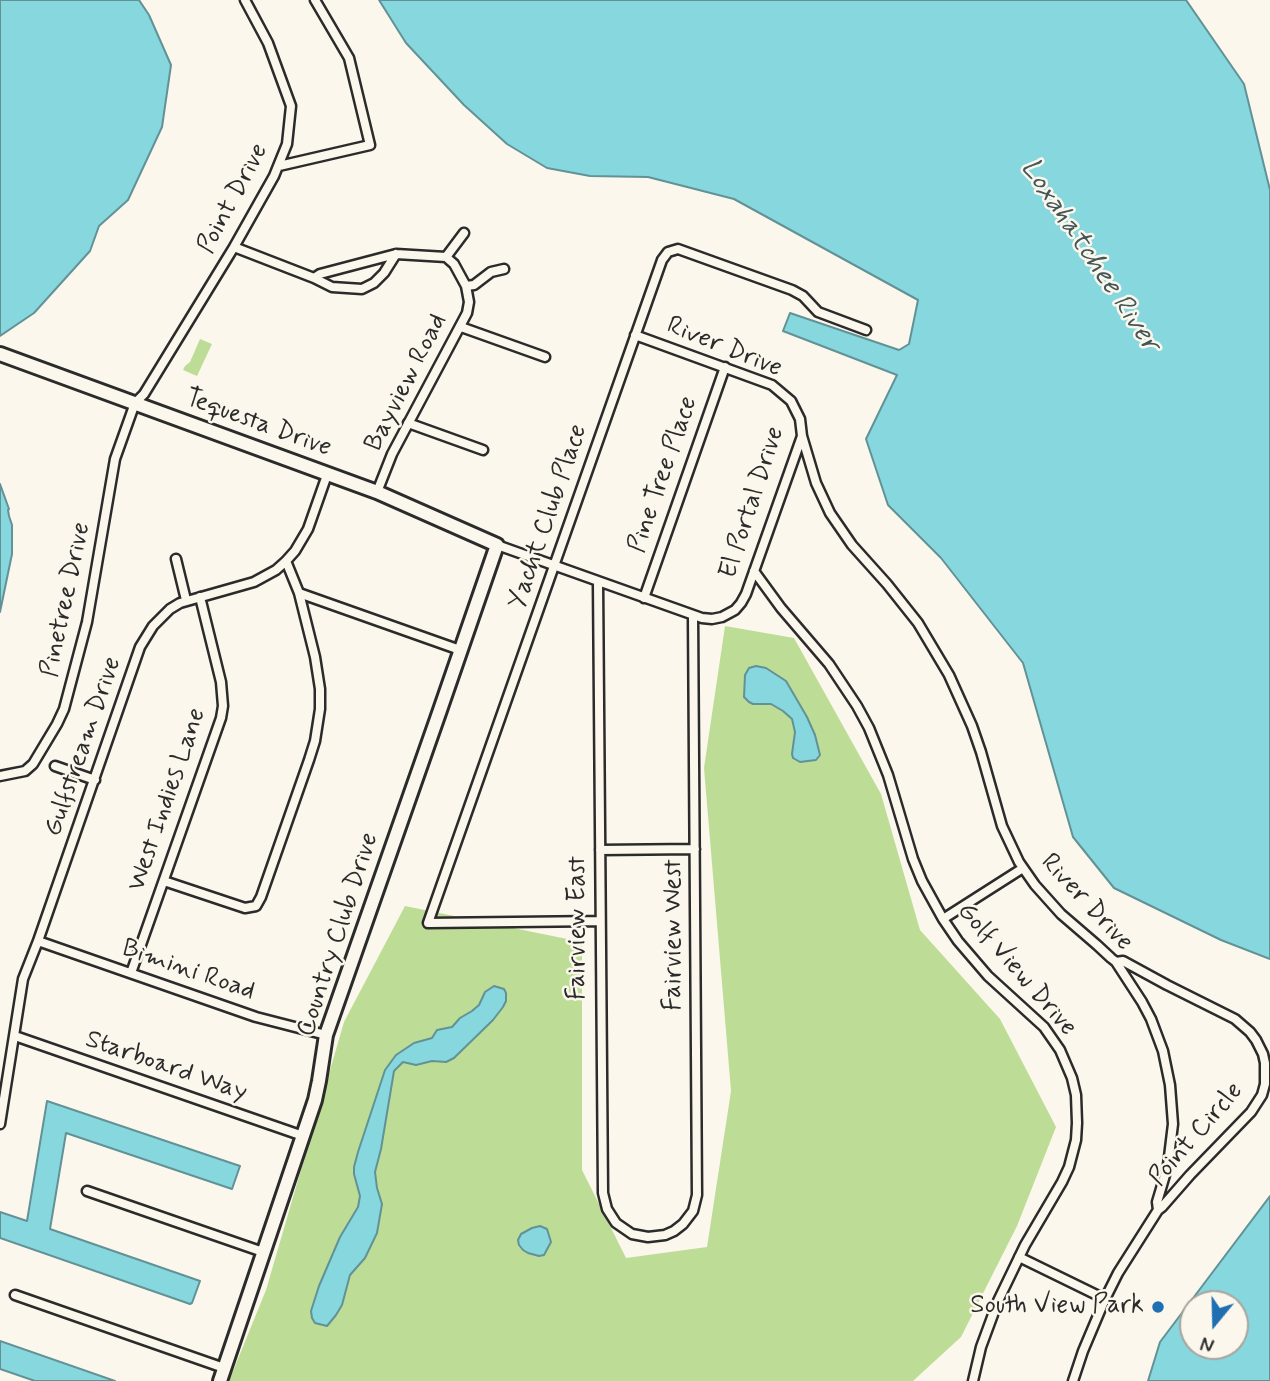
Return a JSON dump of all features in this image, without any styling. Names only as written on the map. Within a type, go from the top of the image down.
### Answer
[{"type":"street","name":"Point Drive","points":[[135,403],[144,394],[234,247],[279,166],[289,133],[291,106],[268,43],[245,0]]},
{"type":"street","points":[[279,166],[370,145],[349,58],[315,0]]},
{"type":"street","points":[[314,278],[320,274],[396,254],[446,257],[464,233]]},
{"type":"street","points":[[234,247],[332,287],[362,289],[374,283],[396,254]]},
{"type":"street","name":"Yacht Club Place","points":[[600,921],[428,923],[664,255],[678,249],[792,290],[803,296],[818,312],[866,330]]},
{"type":"street","name":"Bayview Road","points":[[377,492],[391,454],[461,327],[468,308],[466,286],[454,264],[446,257]]},
{"type":"street","points":[[466,286],[474,285],[491,272],[504,269]]},
{"type":"street","points":[[461,327],[545,357]]},
{"type":"street","name":"River Drive","points":[[635,335],[772,385],[794,405]]},
{"type":"street","name":"Tequesta Drive","points":[[0,354],[377,492],[496,545]]},
{"type":"street","name":"Pine Tree Place","points":[[644,598],[725,367]]},
{"type":"street","name":"Pinetree Drive","points":[[0,776],[25,771],[33,764],[64,709],[87,622],[116,459],[135,403]]},
{"type":"street","name":"El Portal Drive","points":[[496,545],[693,615],[707,619],[726,615],[744,599],[802,436],[802,424],[794,405]]},
{"type":"street","points":[[408,423],[483,450]]},
{"type":"street","name":"River Drive","points":[[802,436],[816,483],[830,513],[852,545],[912,616],[948,675],[972,726],[1002,826],[1023,868],[1054,907],[1116,962],[1151,1019],[1163,1051],[1170,1084],[1173,1124],[1166,1174],[1157,1202],[1158,1210],[1118,1273],[1105,1299],[1073,1381]]},
{"type":"street","name":"Gulfstream Drive","points":[[0,1124],[23,979],[140,647],[153,626],[170,609],[186,600],[254,582],[286,561],[308,529],[327,475]]},
{"type":"street","name":"Country Club Drive","points":[[219,1381],[303,1136],[320,1081],[326,1035],[496,545]]},
{"type":"street","points":[[176,559],[186,600]]},
{"type":"street","points":[[164,881],[240,908],[256,906],[261,897],[309,760],[318,722],[318,676],[315,657],[299,593],[286,561]]},
{"type":"street","name":"Golf View Drive","points":[[754,571],[781,608],[829,664],[857,706],[888,775],[913,859],[943,919],[988,976],[1049,1034],[1066,1062],[1076,1095],[1076,1140],[1069,1167],[998,1301],[981,1347],[973,1381]]},
{"type":"street","name":"Fairview East","points":[[598,582],[603,1199],[609,1214],[620,1227],[643,1237],[659,1237]]},
{"type":"street","points":[[299,593],[460,650]]},
{"type":"street","name":"West Indies Lane","points":[[131,973],[223,706],[221,682],[200,597]]},
{"type":"street","name":"Fairview West","points":[[659,1237],[683,1224],[693,1211],[697,1195],[693,615]]},
{"type":"street","points":[[55,766],[95,780]]},
{"type":"street","points":[[600,850],[695,849]]},
{"type":"street","points":[[943,919],[1023,868]]},
{"type":"street","name":"Bimini Road","points":[[38,941],[256,1017],[326,1035]]},
{"type":"street","name":"Point Circle","points":[[1116,962],[1123,961],[1243,1024],[1256,1040],[1265,1063],[1262,1095],[1251,1112],[1158,1210]]},
{"type":"street","name":"Starboard Way","points":[[15,1037],[303,1136]]},
{"type":"street","points":[[87,1191],[263,1252]]},
{"type":"street","points":[[1019,1257],[1105,1299]]},
{"type":"street","points":[[15,1295],[224,1368]]},
{"type":"green space","points":[[200,339],[212,344],[197,376],[183,370],[190,362]]},
{"type":"green space","points":[[725,626],[794,638],[881,794],[920,930],[1000,1019],[1056,1127],[1017,1226],[961,1337],[913,1381],[229,1381],[266,1290],[344,1022],[405,906],[582,942],[582,1170],[626,1258],[707,1247],[731,1091],[704,768]]},
{"type":"water","points":[[0,0],[139,0],[149,15],[171,65],[162,127],[128,200],[99,226],[90,251],[34,313],[0,336]]},
{"type":"water","name":"Loxahatchee River","points":[[379,0],[1186,0],[1244,84],[1270,190],[1270,959],[1221,940],[1114,888],[1073,837],[1023,663],[941,558],[888,505],[866,439],[897,375],[783,331],[790,313],[899,350],[909,344],[918,300],[734,199],[648,177],[590,176],[547,168],[507,144],[464,105],[406,43]]},
{"type":"water","points":[[0,484],[12,525],[12,554],[0,612]]},
{"type":"water","points":[[749,668],[766,668],[786,681],[815,735],[820,755],[816,760],[800,762],[793,758],[795,732],[792,719],[783,711],[771,704],[753,704],[744,697],[745,675]]},
{"type":"water","points":[[494,986],[504,989],[506,993],[503,1007],[454,1058],[446,1062],[432,1061],[416,1065],[403,1062],[394,1071],[375,1172],[382,1204],[377,1233],[365,1258],[350,1275],[342,1305],[336,1315],[327,1326],[315,1323],[311,1311],[319,1286],[340,1237],[358,1207],[360,1196],[354,1167],[385,1070],[396,1055],[414,1043],[432,1038],[437,1030],[452,1027],[479,1005],[485,992]]},
{"type":"water","points":[[47,1101],[240,1166],[232,1189],[66,1133],[50,1229],[200,1281],[192,1303],[0,1238],[0,1212],[27,1221]]},
{"type":"water","points":[[1270,1196],[1270,1381],[1148,1381],[1160,1342],[1179,1317],[1179,1360],[1249,1360],[1249,1290],[1199,1290]]},
{"type":"water","points":[[540,1226],[547,1229],[551,1242],[544,1255],[539,1256],[523,1250],[518,1240],[521,1234]]},
{"type":"water","points":[[0,1341],[115,1381],[35,1381],[0,1369]]},
{"type":"place","name":"South View Park","points":[[1158,1307]]}]
